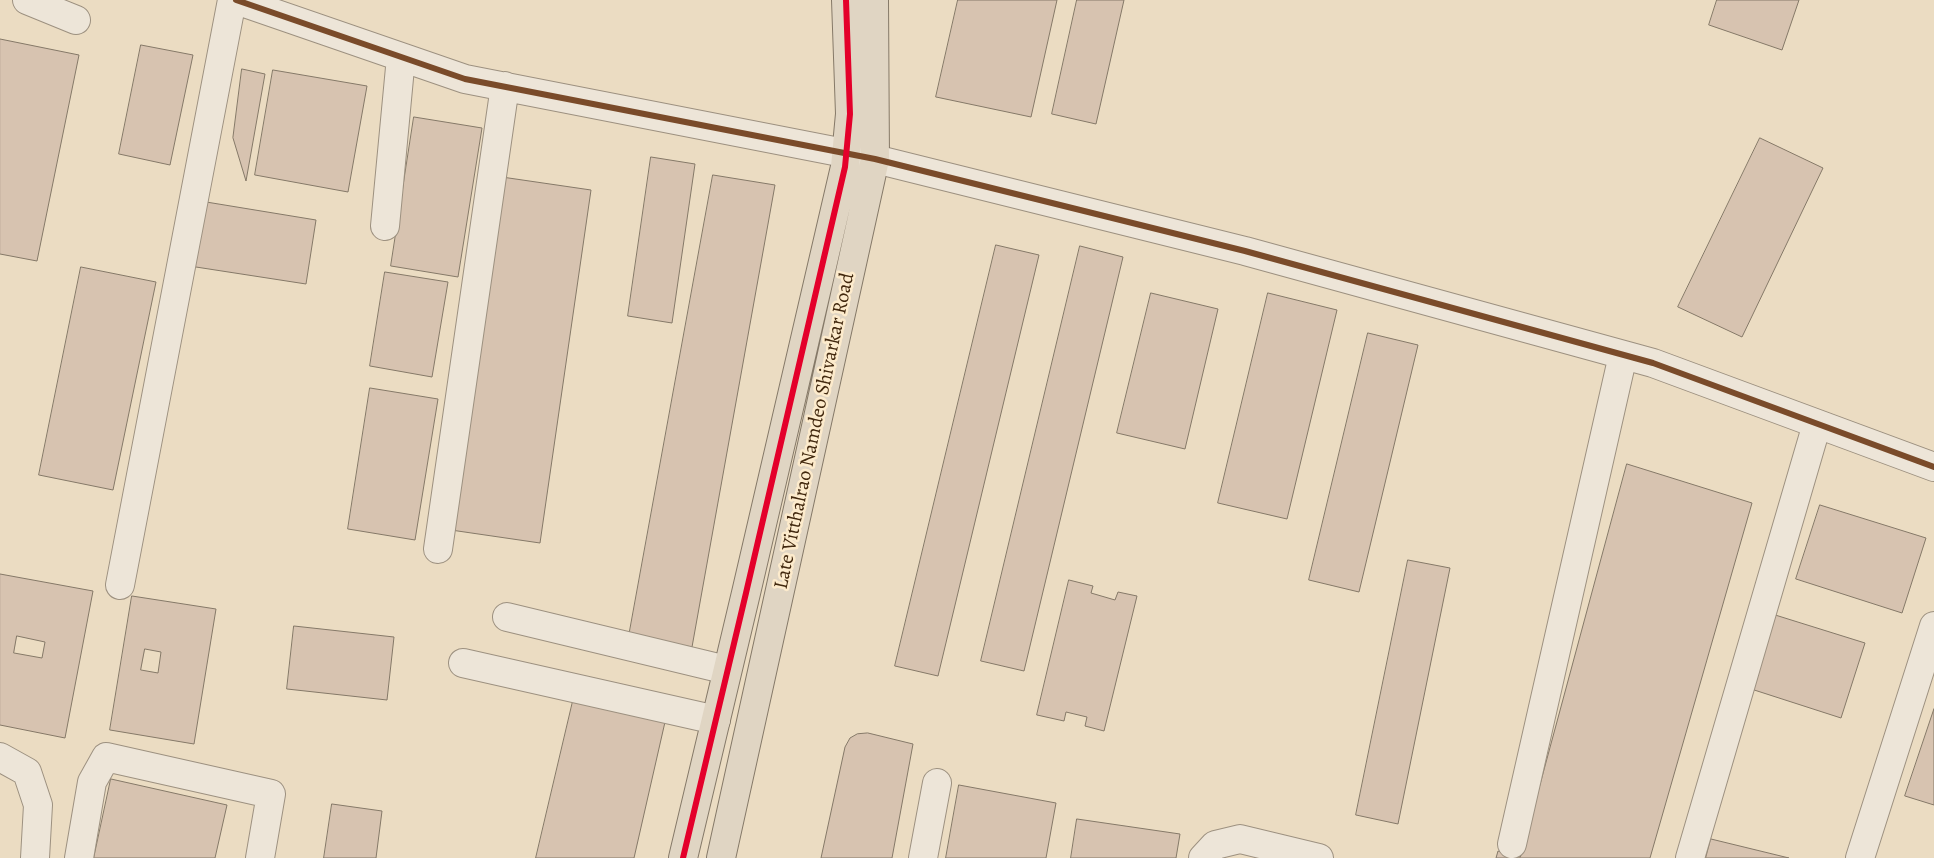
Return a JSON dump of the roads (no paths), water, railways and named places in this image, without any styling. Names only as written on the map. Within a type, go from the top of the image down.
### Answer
[{"type":"main road","name":"Late Vitthalrao Namdeo Shivarkar Road","points":[[683,858],[842,177],[850,114],[846,0]]},
{"type":"main road","name":"Late Vitthalrao Namdeo Shivarkar Road","points":[[721,858],[875,159],[874,0]]},
{"type":"street","points":[[27,0],[76,20]]},
{"type":"street","points":[[120,585],[232,0]]},
{"type":"street","points":[[236,0],[465,79],[875,159],[1244,251],[1653,362],[1934,467]]},
{"type":"street","points":[[385,226],[401,57]]},
{"type":"street","points":[[438,548],[505,86]]},
{"type":"street","points":[[1512,844],[1623,354]]},
{"type":"street","points":[[1690,858],[1817,424]]},
{"type":"street","points":[[507,617],[727,670]]},
{"type":"street","points":[[1860,858],[1934,626]]},
{"type":"street","points":[[463,663],[716,720]]},
{"type":"street","points":[[0,757],[27,772],[38,805],[35,858]]},
{"type":"street","points":[[78,858],[92,782],[106,757],[271,794],[260,858]]},
{"type":"street","points":[[923,858],[937,783]]},
{"type":"street","points":[[1203,858],[1215,845],[1240,839],[1319,858]]}]
